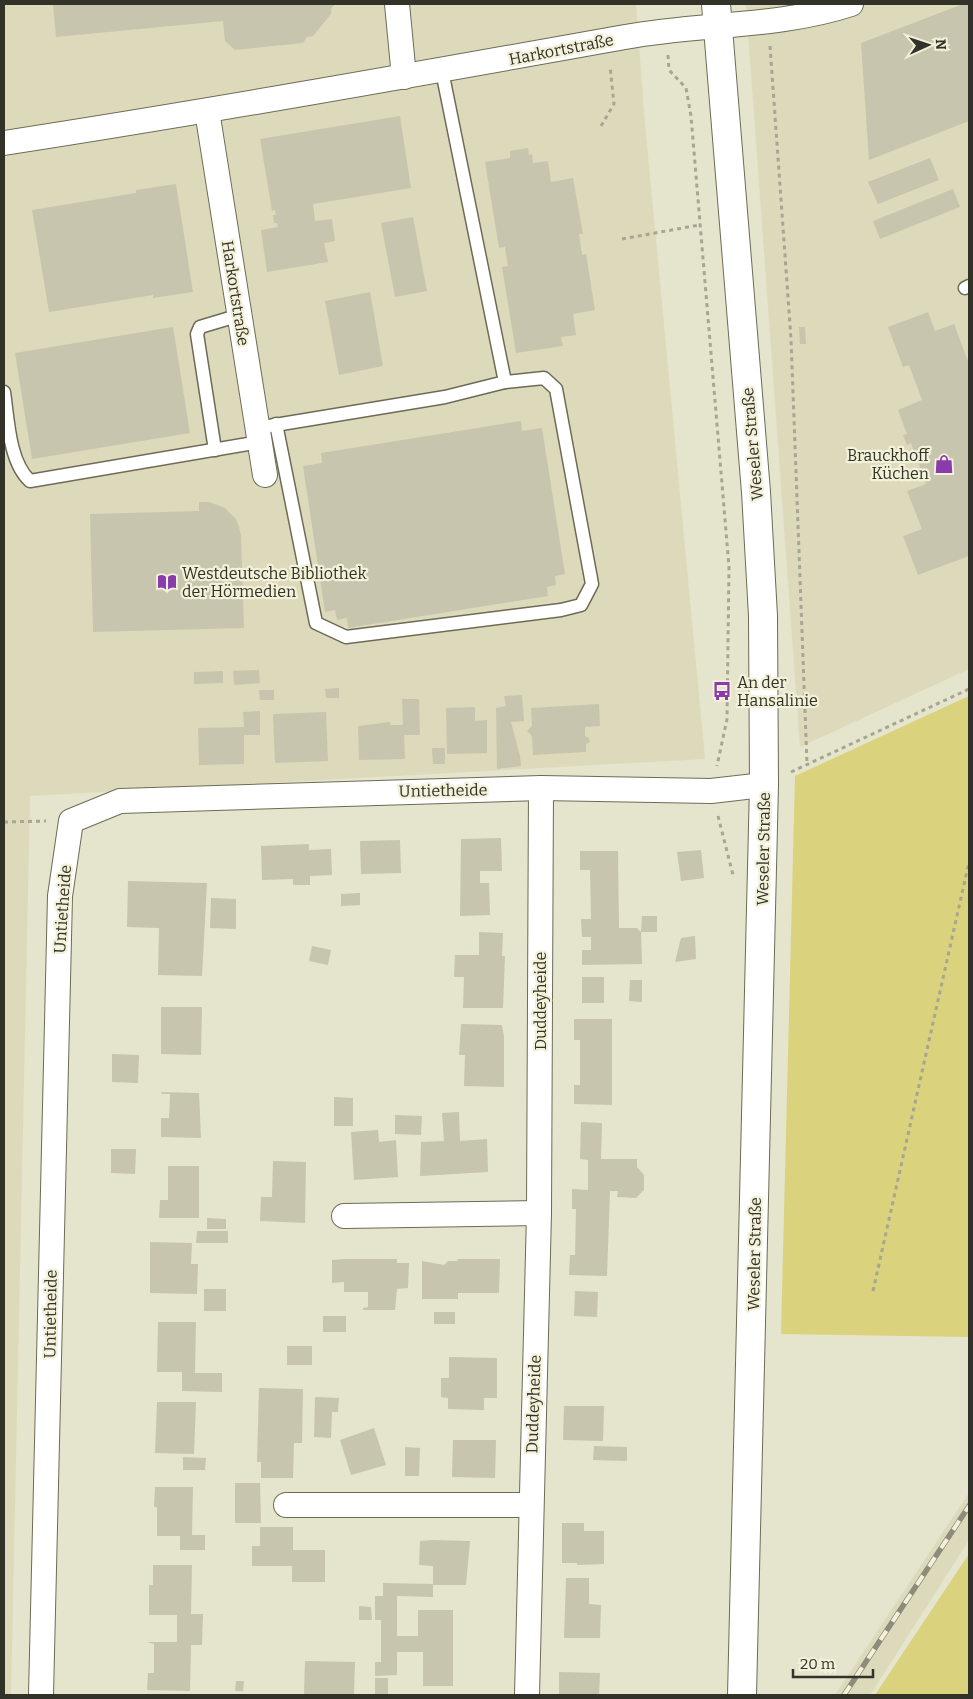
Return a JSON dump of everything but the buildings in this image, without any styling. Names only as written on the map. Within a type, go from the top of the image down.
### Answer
[{"type":"main road","name":"Weseler Straße","points":[[718,14],[761,567],[764,785],[742,1695]]},
{"type":"street","points":[[397,4],[404,77]]},
{"type":"street","points":[[718,14],[792,18],[851,4]]},
{"type":"street","name":"Harkortstraße","points":[[4,143],[442,71],[665,30],[718,14]]},
{"type":"street","name":"Harkortstraße","points":[[207,111],[240,315],[265,431],[265,476]]},
{"type":"street","name":"Untietheide","points":[[41,1695],[60,896],[71,821],[120,801],[541,788],[712,791],[764,785]]},
{"type":"street","name":"Duddeyheide","points":[[528,1695],[539,1213],[541,788]]},
{"type":"street","points":[[344,1216],[539,1213]]},
{"type":"street","points":[[286,1505],[531,1505]]},
{"type":"lane","points":[[442,71],[505,382]]},
{"type":"lane","points":[[216,450],[197,334],[200,327],[240,315]]},
{"type":"lane","points":[[4,392],[17,459],[24,475],[30,481],[216,450],[265,431],[445,397],[505,382],[544,378],[556,389],[592,584],[581,604],[561,610],[346,637],[316,623],[265,431]]},
{"type":"path","points":[[665,30],[669,70],[686,88],[691,116],[729,567],[727,719]]},
{"type":"path","points":[[601,126],[614,104],[607,40]]},
{"type":"path","points":[[772,67],[791,339],[807,764],[969,689]]},
{"type":"path","points":[[622,239],[699,225]]},
{"type":"path","points":[[4,822],[71,821]]},
{"type":"path","points":[[873,1291],[969,862]]},
{"type":"shaded area","points":[[4,4],[636,4],[644,113],[705,759],[30,796],[11,1695],[4,1695]]},
{"type":"shaded area","points":[[746,4],[969,4],[969,669],[800,747]]},
{"type":"shaded area","points":[[969,696],[969,1337],[781,1334],[795,776]]},
{"type":"shaded area","points":[[969,1493],[969,1540],[870,1695],[835,1695]]},
{"type":"shaded area","points":[[969,1554],[969,1695],[875,1695]]},
{"type":"railway","points":[[844,1695],[969,1506]]},
{"type":"place","name":"Brauckhoff Küchen","points":[[944,464]]},
{"type":"place","name":"Westdeutsche Bibliothek der Hörmedien","points":[[167,582]]},
{"type":"place","name":"An der Hansalinie","points":[[722,691]]}]
